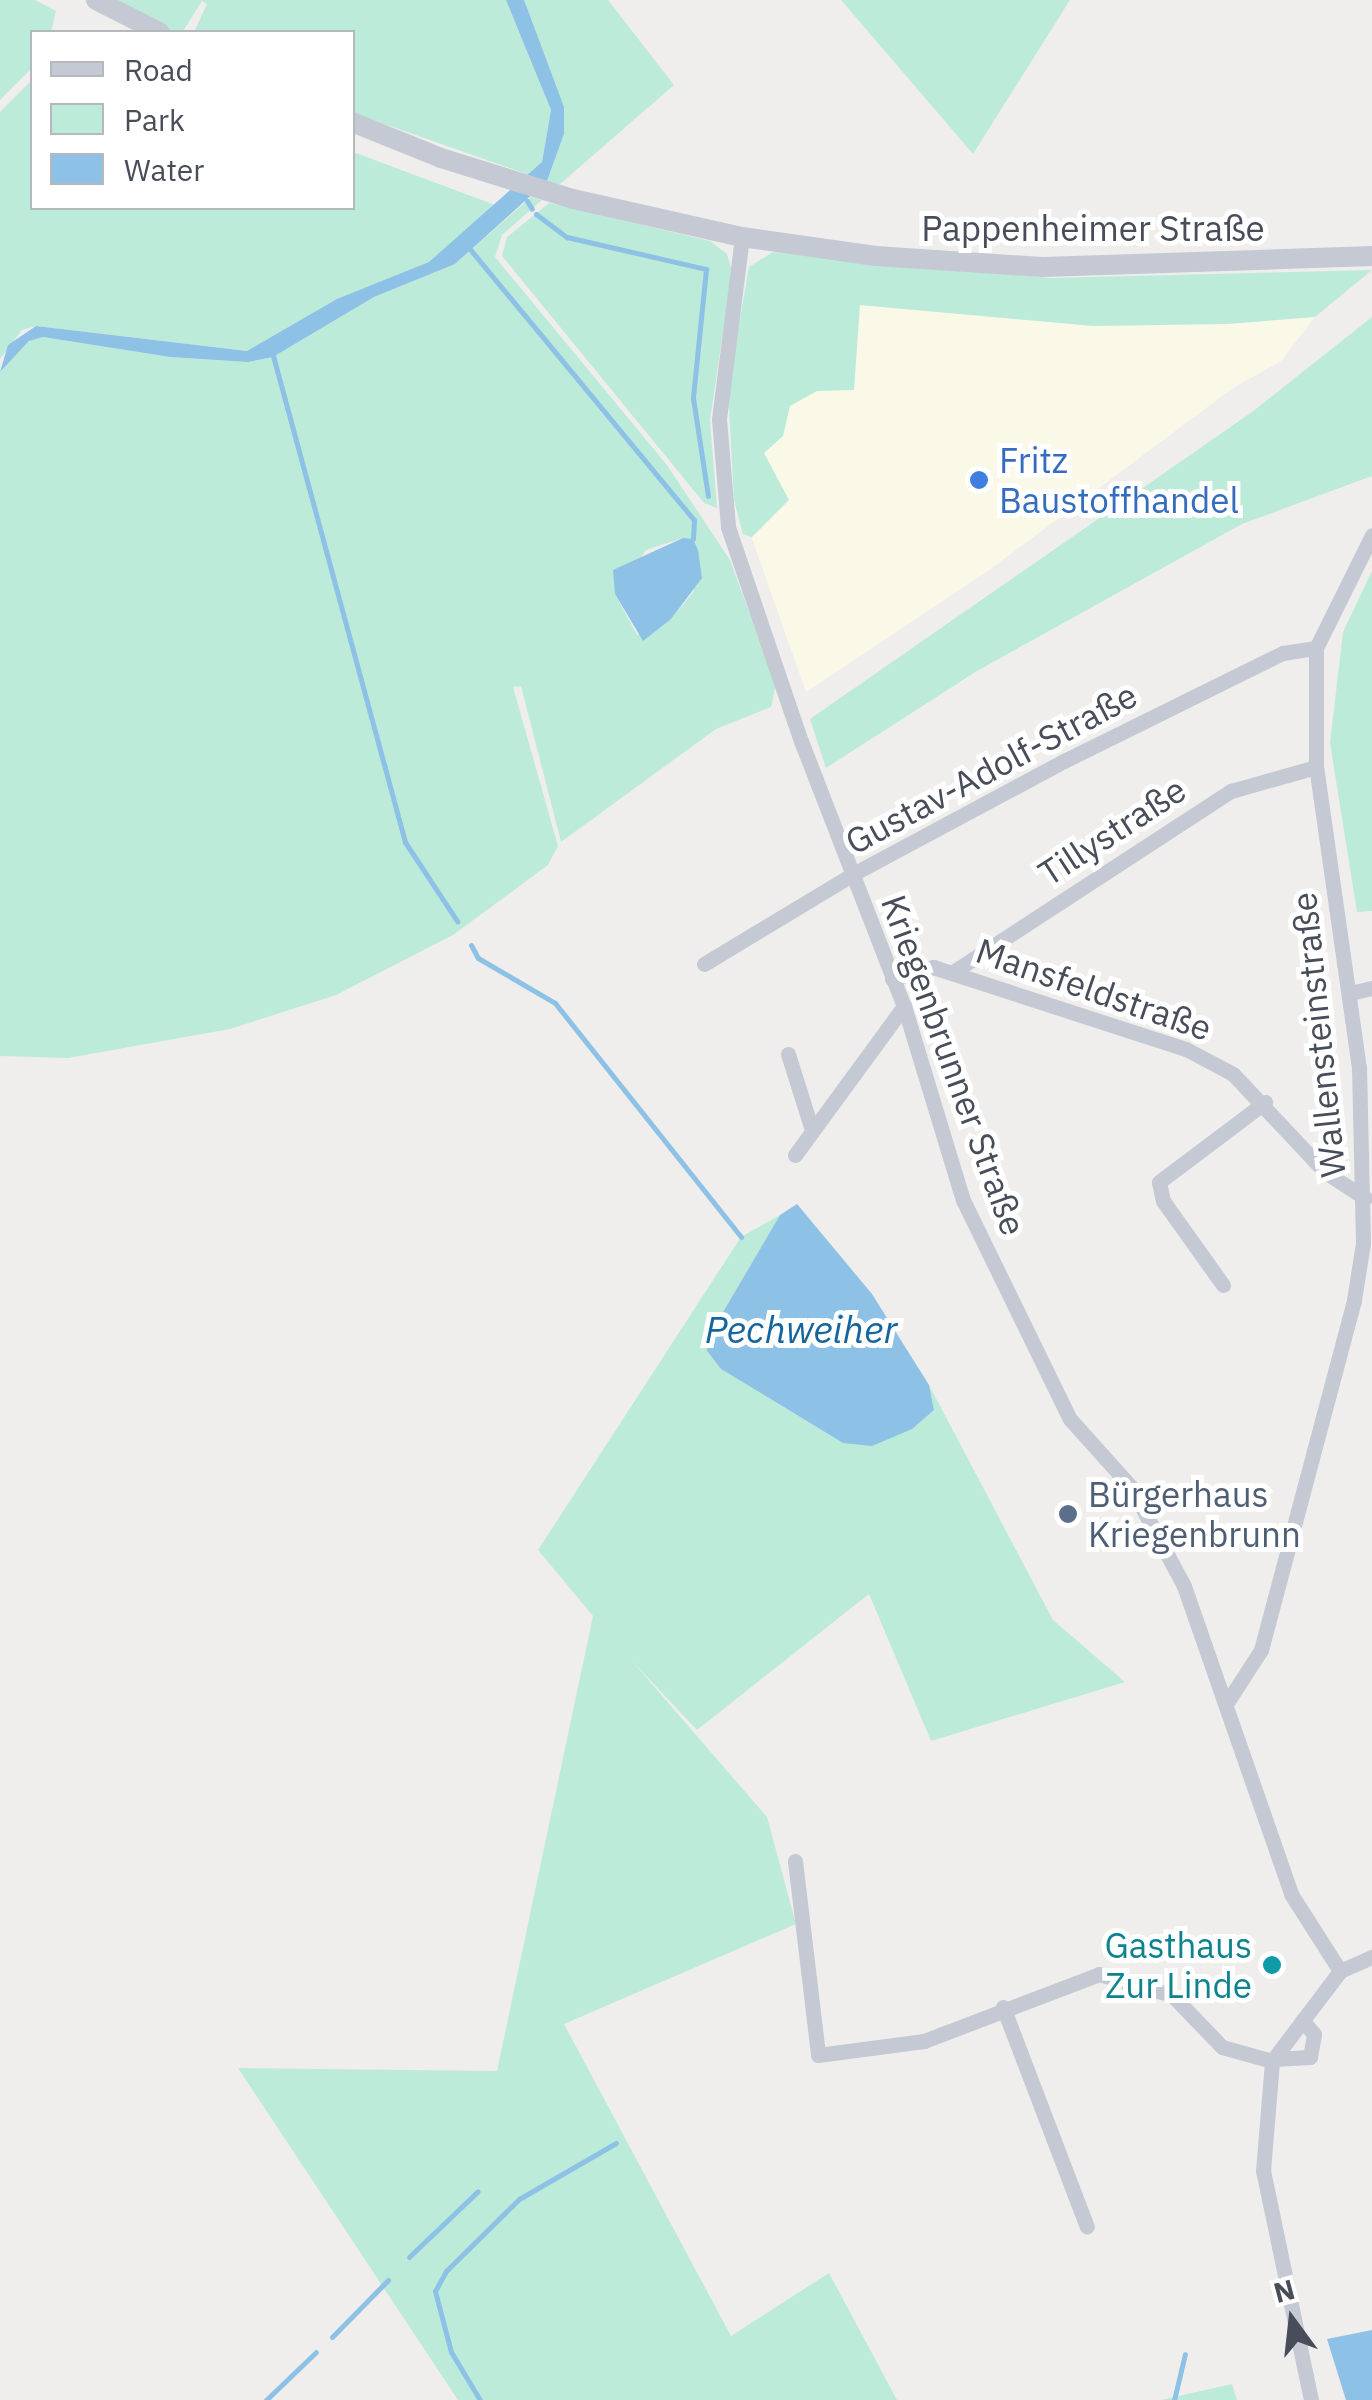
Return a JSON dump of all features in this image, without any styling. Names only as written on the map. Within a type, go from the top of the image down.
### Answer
[{"type":"street","points":[[96,0],[155,30]]},
{"type":"street","name":"Pappenheimer Straße","points":[[355,123],[441,158],[574,199],[742,237],[876,256],[1043,267],[1372,256]]},
{"type":"street","name":"Kriegenbrunner Straße","points":[[742,237],[719,419],[728,527],[904,1006],[963,1200],[1028,1341],[1070,1419],[1131,1487],[1161,1539],[1228,1701],[1291,1894],[1340,1972]]},
{"type":"street","name":"Wallensteinstraße","points":[[1228,1701],[1260,1650],[1354,1300],[1365,1198],[1350,992],[1316,768],[1316,648],[1372,535]]},
{"type":"street","name":"Gustav-Adolf-Straße","points":[[704,964],[853,874],[1224,680],[1283,653],[1316,648]]},
{"type":"street","name":"Tillystraße","points":[[954,972],[1231,790],[1316,768]]},
{"type":"street","name":"Mansfeldstraße","points":[[892,979],[932,967],[954,972],[1186,1049],[1232,1074],[1265,1102],[1324,1172],[1365,1198]]},
{"type":"street","points":[[1350,992],[1372,988]]},
{"type":"street","points":[[795,1154],[811,1127],[904,1006]]},
{"type":"street","points":[[788,1054],[811,1127]]},
{"type":"street","points":[[1223,1285],[1163,1200],[1159,1182],[1265,1102]]},
{"type":"street","points":[[795,1861],[818,2055],[924,2041],[1003,2007],[1099,1974],[1143,1982],[1172,1995],[1222,2047],[1272,2060],[1310,2057],[1314,2034],[1302,2020]]},
{"type":"street","points":[[1310,2400],[1263,2171],[1272,2060],[1340,1972],[1372,1957]]},
{"type":"street","points":[[1003,2007],[1087,2227]]},
{"type":"shaded area","points":[[859,305],[1093,326],[1315,317],[1281,361],[1233,388],[985,573],[806,692],[742,510],[748,399]]},
{"type":"green space","points":[[0,0],[35,0],[56,11],[51,30],[30,30],[30,70],[0,100]]},
{"type":"green space","points":[[114,0],[506,0],[551,110],[542,162],[532,176],[355,114],[355,30],[195,30],[207,4],[202,1],[184,30],[169,30]]},
{"type":"green space","points":[[524,0],[608,0],[674,85],[559,185],[547,181],[564,134]]},
{"type":"green space","points":[[841,0],[1070,0],[973,154]]},
{"type":"green space","points":[[30,82],[30,210],[355,210],[355,153],[498,206],[429,262],[247,351],[36,326],[22,330],[0,359],[0,112]]},
{"type":"green space","points":[[531,197],[542,200],[502,235],[495,257],[667,465],[730,560],[776,685],[771,707],[716,729],[561,842],[521,686],[513,687],[558,846],[548,865],[453,935],[336,995],[230,1029],[68,1058],[0,1056],[0,372],[29,341],[43,337],[170,357],[248,362],[273,357],[374,297],[455,264]],"holes":[[[683,538],[694,591],[671,619],[637,635],[615,594],[646,550]]]},
{"type":"green space","points":[[549,203],[710,241],[727,254],[732,271],[710,420],[717,508],[704,503],[502,256],[507,237]]},
{"type":"green space","points":[[773,252],[1051,278],[1372,270],[1315,317],[1228,324],[1093,326],[860,305],[854,390],[817,391],[790,406],[783,436],[764,453],[789,500],[752,537],[743,534],[734,500],[728,388],[749,267]]},
{"type":"green space","points":[[1372,317],[1372,476],[1242,524],[977,671],[826,768],[810,719],[1252,412]]},
{"type":"green space","points":[[1372,571],[1372,911],[1357,912],[1330,743],[1343,632]]},
{"type":"green space","points":[[780,1215],[706,1341],[707,1351],[721,1369],[843,1443],[934,1410],[929,1385],[1053,1620],[1125,1682],[931,1741],[869,1594],[697,1730],[632,1661],[767,1817],[796,1924],[564,2024],[731,2336],[829,2273],[897,2400],[458,2400],[238,2068],[497,2071],[593,1616],[538,1550],[741,1237]]},
{"type":"green space","points":[[1232,2384],[1237,2400],[1161,2400]]},
{"type":"water","points":[[506,0],[524,0],[564,107],[564,134],[547,181],[455,264],[374,297],[273,357],[248,362],[170,357],[43,337],[29,341],[0,372],[8,345],[36,326],[247,351],[337,299],[429,262],[542,162],[551,110]]},
{"type":"water","points":[[683,538],[693,539],[702,578],[671,619],[643,641],[615,594],[613,570]]},
{"type":"water","name":"Pechweiher","points":[[797,1204],[872,1294],[929,1385],[934,1410],[912,1429],[872,1446],[843,1443],[721,1369],[707,1351],[706,1341],[780,1215]]},
{"type":"water","points":[[1372,2330],[1372,2400],[1346,2400],[1327,2339]]},
{"type":"waterway","points":[[527,201],[532,209]]},
{"type":"waterway","points":[[536,214],[567,237],[706,269],[693,398],[708,496]]},
{"type":"waterway","points":[[469,248],[694,520],[693,539]]},
{"type":"waterway","points":[[272,352],[405,842],[457,921]]},
{"type":"waterway","points":[[471,945],[478,958],[555,1003],[741,1237]]},
{"type":"waterway","points":[[480,2400],[451,2352],[435,2291],[446,2271],[519,2199],[616,2143]]},
{"type":"waterway","points":[[409,2257],[478,2191]]},
{"type":"waterway","points":[[332,2337],[388,2280]]},
{"type":"waterway","points":[[266,2400],[316,2352]]},
{"type":"waterway","points":[[1174,2400],[1185,2354]]},
{"type":"place","name":"Fritz Baustoffhandel","points":[[979,480]]},
{"type":"place","name":"Bürgerhaus Kriegenbrunn","points":[[1068,1514]]},
{"type":"place","name":"Gasthaus Zur Linde","points":[[1272,1965]]}]
